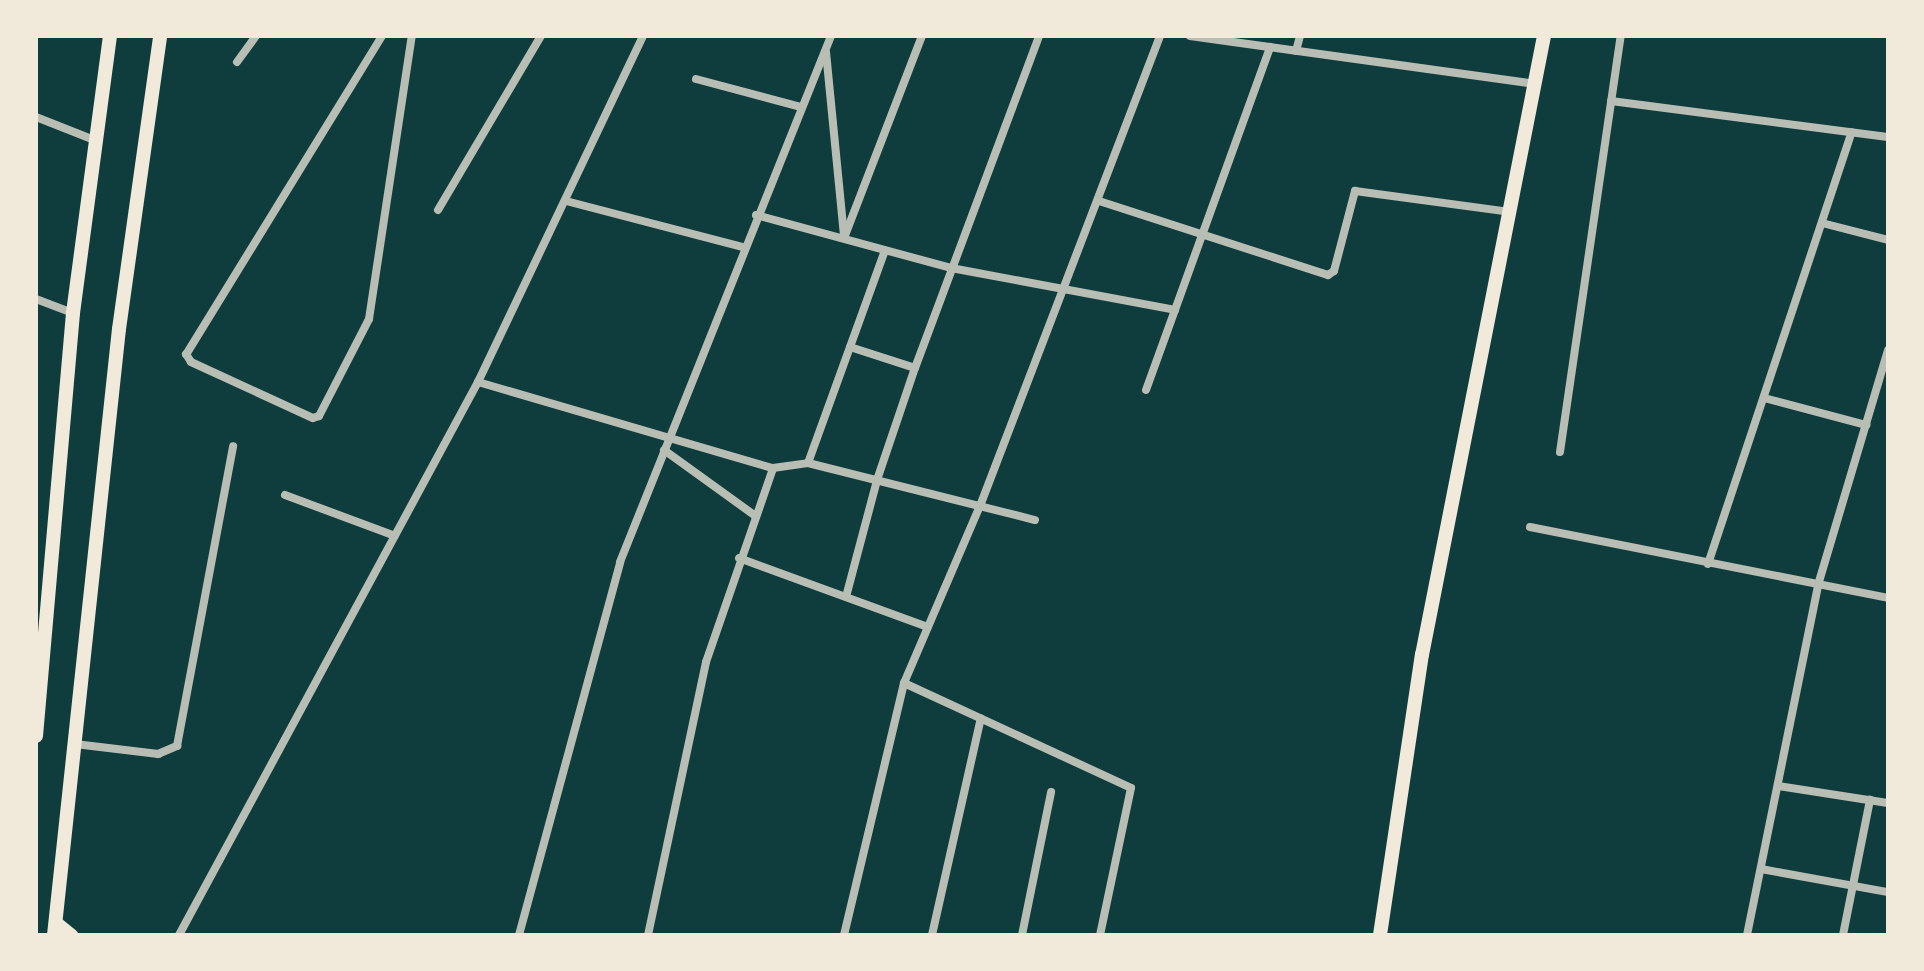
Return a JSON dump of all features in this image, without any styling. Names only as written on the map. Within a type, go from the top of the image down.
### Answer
[{"type":"main road","points":[[36,736],[73,313],[110,36]]},
{"type":"main road","points":[[72,935],[55,928],[119,329],[160,36]]},
{"type":"main road","points":[[1380,935],[1422,655],[1544,36]]},
{"type":"street","points":[[237,62],[256,36]]},
{"type":"street","points":[[382,36],[299,164],[186,357],[311,417],[319,416],[369,319],[412,36]]},
{"type":"street","points":[[438,210],[541,36]]},
{"type":"street","points":[[179,935],[478,382],[643,36]]},
{"type":"street","points":[[519,935],[620,562],[743,247],[831,36]]},
{"type":"street","points":[[844,238],[922,36]]},
{"type":"street","points":[[847,593],[877,480],[915,368],[1039,36]]},
{"type":"street","points":[[844,935],[904,683],[980,506],[1160,36]]},
{"type":"street","points":[[1190,36],[1535,84]]},
{"type":"street","points":[[1296,51],[1300,36]]},
{"type":"street","points":[[1560,452],[1621,36]]},
{"type":"street","points":[[1146,390],[1270,47]]},
{"type":"street","points":[[826,48],[844,238]]},
{"type":"street","points":[[696,79],[801,107]]},
{"type":"street","points":[[1611,101],[1888,137]]},
{"type":"street","points":[[36,117],[94,140]]},
{"type":"street","points":[[1708,564],[1852,132]]},
{"type":"street","points":[[1099,201],[1328,275],[1334,271],[1355,191],[1511,212]]},
{"type":"street","points":[[566,201],[743,247]]},
{"type":"street","points":[[756,215],[951,268],[1062,292],[1175,310]]},
{"type":"street","points":[[1822,223],[1888,240]]},
{"type":"street","points":[[808,463],[885,250]]},
{"type":"street","points":[[36,299],[73,313]]},
{"type":"street","points":[[850,347],[915,368]]},
{"type":"street","points":[[1747,935],[1818,585],[1866,425],[1885,373],[1888,350]]},
{"type":"street","points":[[478,382],[666,446],[773,468],[808,463],[1035,520]]},
{"type":"street","points":[[1764,398],[1866,425]]},
{"type":"street","points":[[75,744],[158,754],[177,746],[233,446]]},
{"type":"street","points":[[666,446],[754,515]]},
{"type":"street","points":[[648,935],[706,662],[739,558],[773,468]]},
{"type":"street","points":[[285,495],[395,536]]},
{"type":"street","points":[[1530,527],[1888,598]]},
{"type":"street","points":[[739,558],[847,593],[928,627]]},
{"type":"street","points":[[904,683],[1131,788],[1100,935]]},
{"type":"street","points":[[932,935],[981,718]]},
{"type":"street","points":[[1778,786],[1888,803]]},
{"type":"street","points":[[1022,935],[1051,792]]},
{"type":"street","points":[[1843,935],[1870,800]]},
{"type":"street","points":[[1761,869],[1888,892]]}]
